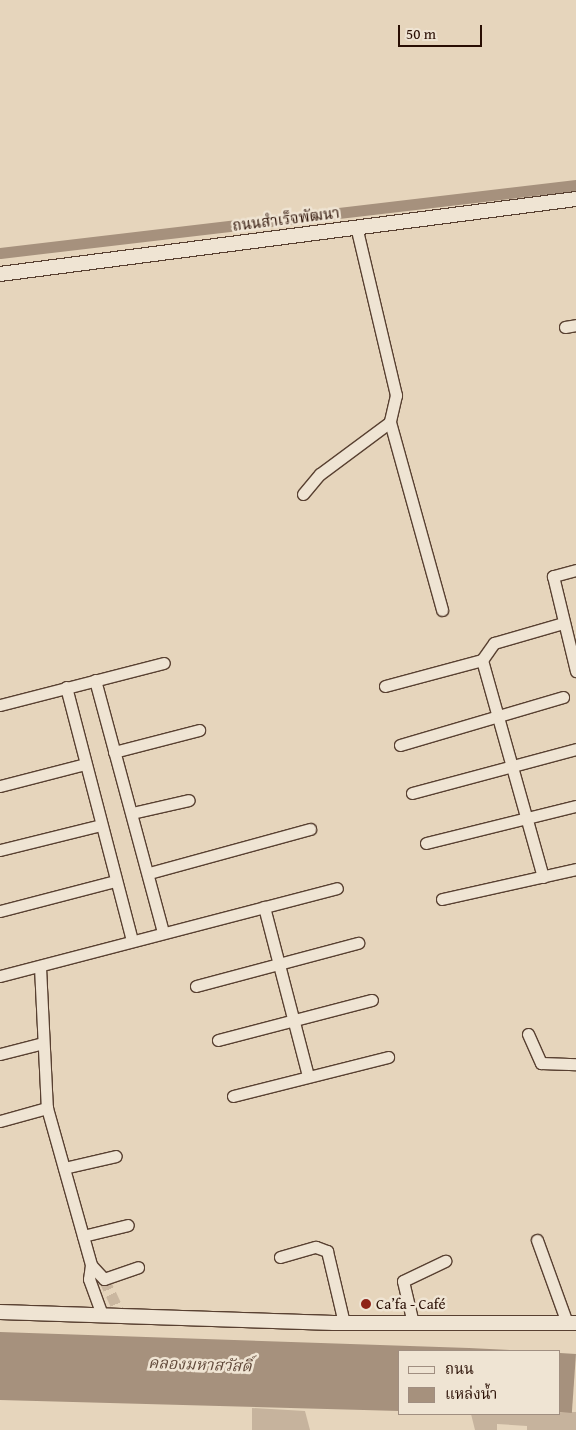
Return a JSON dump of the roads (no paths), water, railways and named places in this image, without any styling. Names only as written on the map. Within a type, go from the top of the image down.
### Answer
[{"type":"street","name":"ถนนสำเร็จพัฒนา","points":[[0,274],[356,226],[576,199]]},
{"type":"street","points":[[356,226],[396,394],[390,422],[442,610]]},
{"type":"street","points":[[303,494],[320,474],[390,422]]},
{"type":"street","points":[[576,570],[553,576],[563,623],[571,636],[576,671]]},
{"type":"street","points":[[385,686],[482,660],[494,643],[563,623]]},
{"type":"street","points":[[482,660],[543,877]]},
{"type":"street","points":[[0,705],[164,663]]},
{"type":"street","points":[[94,680],[149,874],[163,932]]},
{"type":"street","points":[[66,688],[100,825],[132,940]]},
{"type":"street","points":[[400,745],[563,697]]},
{"type":"street","points":[[114,752],[198,730]]},
{"type":"street","points":[[412,793],[576,749]]},
{"type":"street","points":[[0,786],[85,764]]},
{"type":"street","points":[[132,813],[189,800]]},
{"type":"street","points":[[426,843],[576,806]]},
{"type":"street","points":[[0,850],[100,825]]},
{"type":"street","points":[[149,874],[310,829]]},
{"type":"street","points":[[442,899],[576,869]]},
{"type":"street","points":[[0,911],[115,880]]},
{"type":"street","points":[[0,976],[337,888]]},
{"type":"street","points":[[264,908],[308,1076]]},
{"type":"street","points":[[196,986],[358,943]]},
{"type":"street","points":[[40,967],[47,1108],[90,1265],[88,1279],[102,1315]]},
{"type":"street","points":[[218,1040],[372,1000]]},
{"type":"street","points":[[528,1034],[541,1063],[576,1064]]},
{"type":"street","points":[[0,1054],[43,1043]]},
{"type":"street","points":[[233,1096],[388,1057]]},
{"type":"street","points":[[0,1121],[47,1108]]},
{"type":"street","points":[[64,1168],[116,1156]]},
{"type":"street","points":[[83,1236],[128,1225]]},
{"type":"street","points":[[0,1312],[344,1323],[571,1323],[537,1240]]},
{"type":"street","points":[[280,1256],[316,1247],[326,1251],[344,1323]]},
{"type":"street","points":[[413,1323],[403,1280],[445,1261]]},
{"type":"street","points":[[90,1265],[104,1279],[138,1267]]},
{"type":"water","name":"คลองมหาสวัสดิ์","points":[[0,1332],[508,1350],[398,1350],[398,1411],[0,1400]]},
{"type":"water","points":[[561,1353],[576,1354],[572,1413],[561,1412]]},
{"type":"waterway","points":[[0,253],[576,185]]},
{"type":"tunnel","points":[[104,1279],[120,1314]]},
{"type":"place","name":"Ca’fa - Café","points":[[366,1304]]}]
